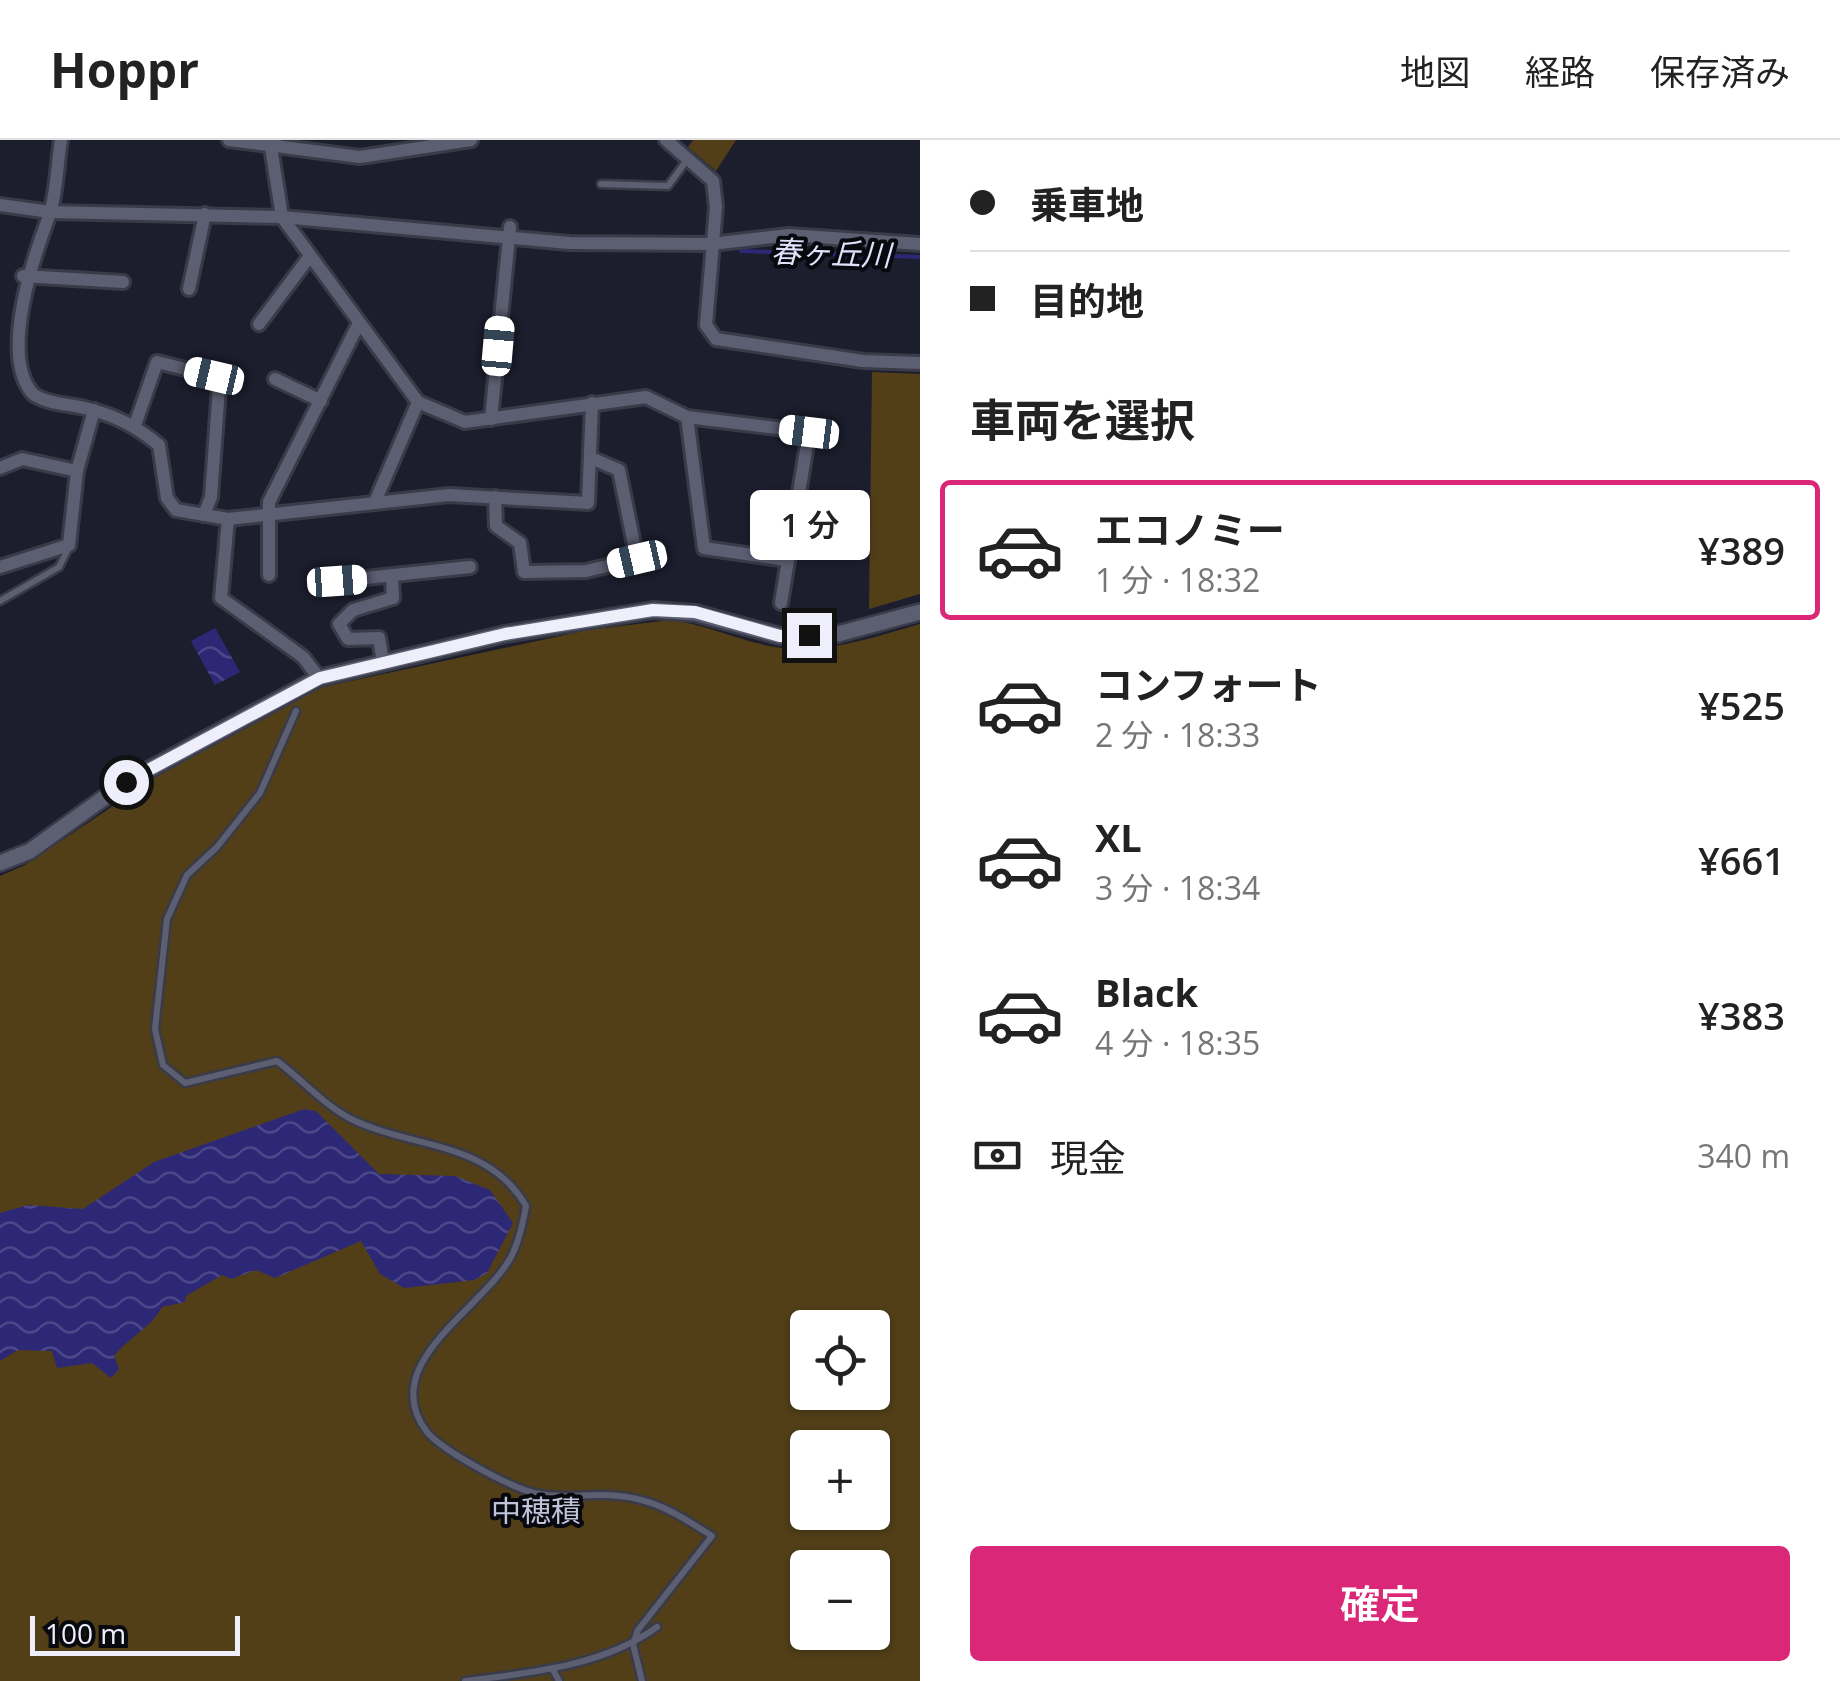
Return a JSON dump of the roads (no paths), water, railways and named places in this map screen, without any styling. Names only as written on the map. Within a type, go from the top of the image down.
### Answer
[{"type":"street","points":[[61,140],[50,212],[22,276],[6,326],[12,359],[21,383],[36,397],[94,410],[134,425],[159,446],[167,498],[176,510],[228,518],[449,495],[588,504],[592,403]]},
{"type":"street","points":[[229,140],[360,157],[470,140]]},
{"type":"street","points":[[356,140],[360,157]]},
{"type":"street","points":[[666,140],[689,156],[713,182],[716,207],[706,326],[716,339],[863,361],[920,363]]},
{"type":"street","points":[[273,144],[282,217],[418,402],[465,422],[646,397],[686,418],[809,432],[781,604]]},
{"type":"street","points":[[0,205],[50,212],[282,217],[711,244],[789,235],[920,244]]},
{"type":"street","points":[[189,289],[205,214]]},
{"type":"street","points":[[491,419],[508,232]]},
{"type":"street","points":[[259,324],[310,256]]},
{"type":"street","points":[[22,276],[123,282]]},
{"type":"street","points":[[269,575],[269,502],[359,323]]},
{"type":"street","points":[[134,425],[157,362],[214,376],[219,388],[211,497],[204,515]]},
{"type":"street","points":[[275,379],[321,400]]},
{"type":"street","points":[[375,502],[418,402]]},
{"type":"street","points":[[0,568],[69,546],[77,471],[94,410]]},
{"type":"street","points":[[686,418],[704,548],[787,560]]},
{"type":"street","points":[[495,497],[496,526],[520,544],[524,572],[586,571],[637,559],[619,470],[591,458]]},
{"type":"street","points":[[0,468],[22,459],[77,471]]},
{"type":"street","points":[[228,518],[221,598],[303,657],[320,678]]},
{"type":"street","points":[[337,581],[470,567]]},
{"type":"street","points":[[383,663],[379,638],[348,639],[339,624],[353,610],[393,598],[392,578]]},
{"type":"street","points":[[0,863],[30,850],[126,782],[320,678],[505,634],[653,610],[695,612],[780,636],[838,634],[920,612]]},
{"type":"lane","points":[[601,184],[668,186],[689,156]]},
{"type":"lane","points":[[0,601],[58,566],[69,546]]},
{"type":"lane","points":[[296,711],[260,792],[217,846],[187,875],[167,919],[154,1029],[162,1064],[185,1083],[278,1061],[349,1118],[476,1160],[502,1173],[515,1188],[526,1206],[511,1258],[433,1344],[414,1389],[414,1411],[438,1445],[516,1485],[540,1494],[616,1494],[640,1499],[712,1536],[660,1600],[634,1644],[642,1681]]},
{"type":"lane","points":[[465,1681],[552,1668],[634,1644],[657,1627]]},
{"type":"lane","points":[[552,1668],[558,1681]]},
{"type":"water","points":[[215,628],[240,672],[215,685],[191,641]]},
{"type":"water","points":[[304,1109],[316,1111],[379,1174],[455,1176],[490,1190],[513,1223],[487,1273],[474,1280],[404,1288],[380,1274],[361,1241],[275,1278],[256,1270],[231,1279],[222,1275],[186,1296],[185,1302],[162,1307],[114,1356],[119,1369],[111,1378],[92,1363],[57,1368],[52,1351],[18,1350],[0,1361],[0,1213],[28,1205],[83,1209],[154,1162]]},
{"type":"waterway","name":"春ヶ丘川","points":[[741,251],[920,257]]},
{"type":"district","name":"中穂積","points":[[536,1512]]}]
